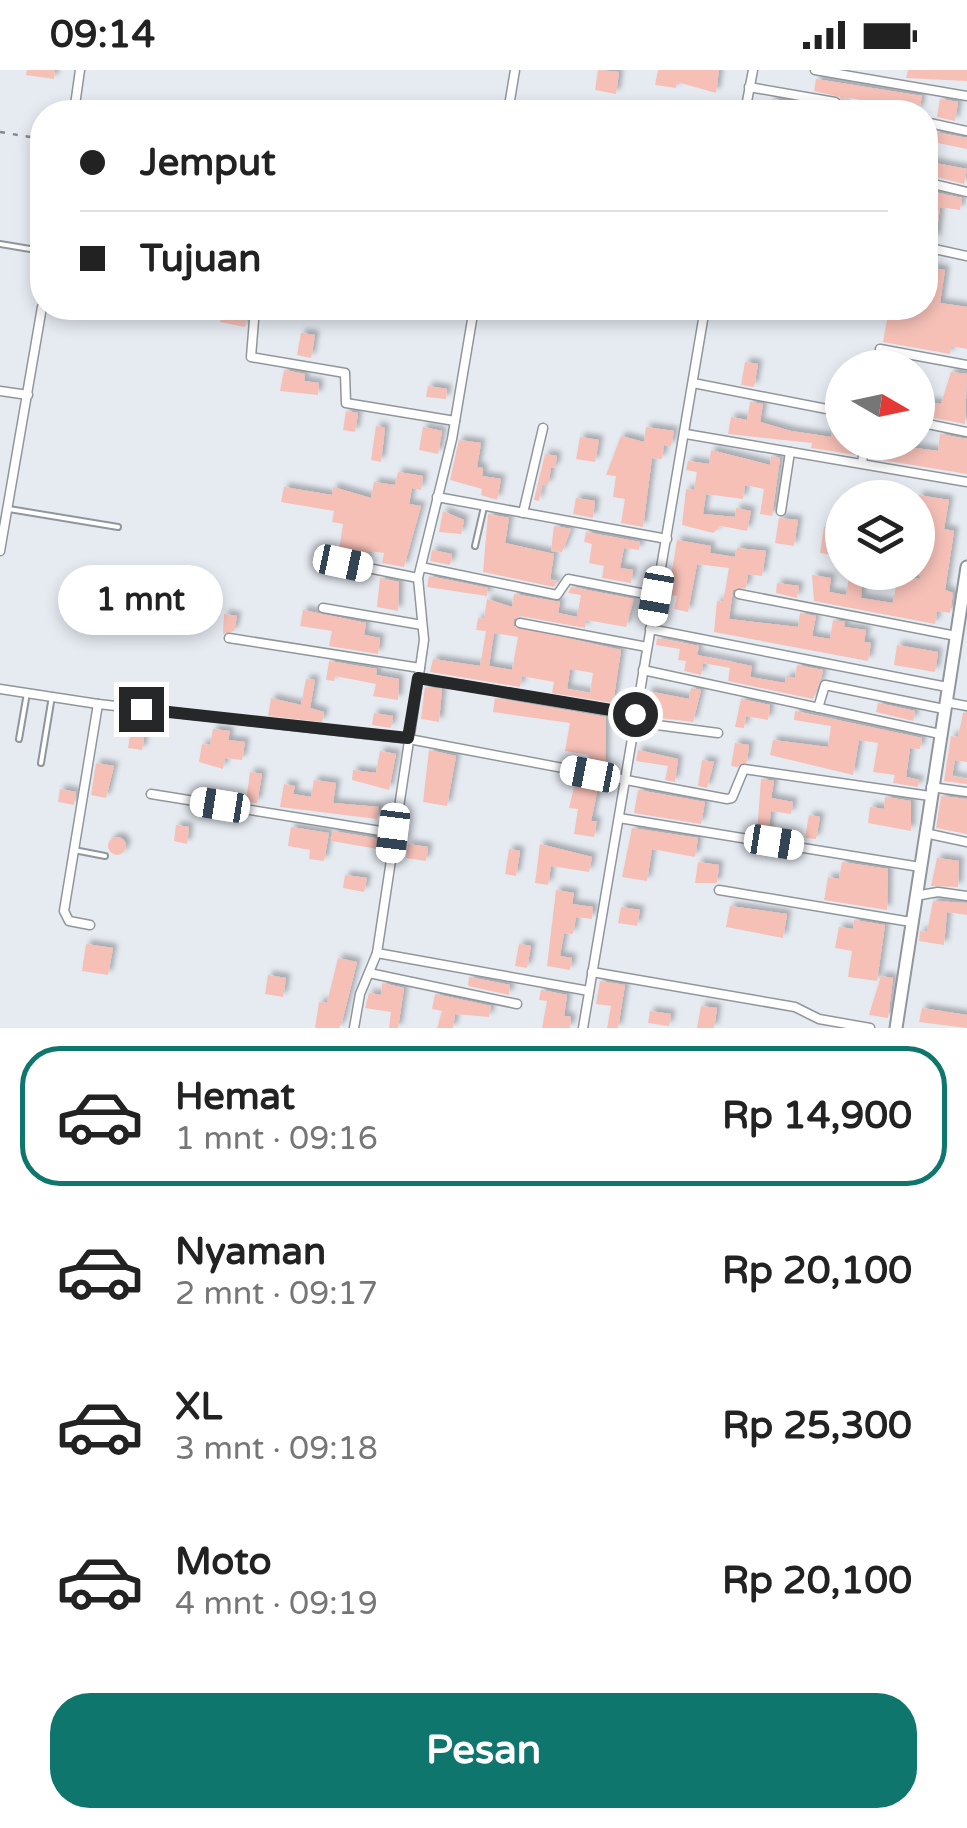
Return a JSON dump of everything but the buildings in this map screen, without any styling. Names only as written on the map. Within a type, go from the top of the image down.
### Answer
[{"type":"street","points":[[76,100],[80,70]]},
{"type":"street","points":[[510,100],[516,70]]},
{"type":"street","points":[[747,100],[753,70]]},
{"type":"street","points":[[815,70],[967,96]]},
{"type":"street","points":[[750,87],[824,100]]},
{"type":"street","points":[[938,125],[967,131]]},
{"type":"street","points":[[938,185],[967,192]]},
{"type":"street","points":[[938,250],[967,256]]},
{"type":"street","points":[[0,551],[40,320]]},
{"type":"street","points":[[255,320],[251,357],[345,374],[346,404],[454,421]]},
{"type":"street","points":[[354,1028],[377,953],[420,668],[418,578],[438,498],[472,320]]},
{"type":"street","points":[[582,1028],[703,320]]},
{"type":"street","points":[[880,349],[967,365]]},
{"type":"street","points":[[693,383],[825,409]]},
{"type":"street","points":[[0,390],[28,396]]},
{"type":"street","points":[[935,425],[967,432]]},
{"type":"street","points":[[523,513],[544,428]]},
{"type":"street","points":[[686,434],[967,482]]},
{"type":"street","points":[[781,510],[790,452]]},
{"type":"street","points":[[438,498],[667,540]]},
{"type":"street","points":[[343,563],[418,578]]},
{"type":"street","points":[[420,567],[557,595],[568,579],[656,596]]},
{"type":"street","points":[[896,1028],[944,705],[959,643],[967,567]]},
{"type":"street","points":[[738,594],[959,643]]},
{"type":"street","points":[[323,608],[422,625]]},
{"type":"street","points":[[520,623],[647,647]]},
{"type":"street","points":[[650,629],[947,687]]},
{"type":"street","points":[[229,638],[420,668]]},
{"type":"street","points":[[643,670],[940,734]]},
{"type":"street","points":[[418,678],[718,734]]},
{"type":"street","points":[[818,708],[825,685],[967,706]]},
{"type":"street","points":[[0,689],[98,704],[408,738],[727,799],[732,798],[744,769],[967,792]]},
{"type":"street","points":[[90,924],[69,921],[64,912],[98,704]]},
{"type":"street","points":[[151,794],[393,833]]},
{"type":"street","points":[[619,818],[920,866]]},
{"type":"street","points":[[925,833],[967,842]]},
{"type":"street","points":[[719,890],[911,922]]},
{"type":"street","points":[[915,896],[938,892],[967,896]]},
{"type":"street","points":[[377,953],[588,991]]},
{"type":"street","points":[[592,972],[794,1007],[818,1019],[870,1028]]},
{"type":"street","points":[[369,973],[517,1004]]},
{"type":"lane","points":[[0,244],[30,250]]},
{"type":"lane","points":[[475,546],[484,506]]},
{"type":"lane","points":[[8,509],[118,527]]},
{"type":"lane","points":[[19,739],[27,693]]},
{"type":"lane","points":[[41,763],[52,696]]},
{"type":"lane","points":[[74,850],[105,856]]},
{"type":"path","points":[[0,132],[30,137]]},
{"type":"route","points":[[141,709],[386,739],[408,738],[418,678],[635,714]]}]
